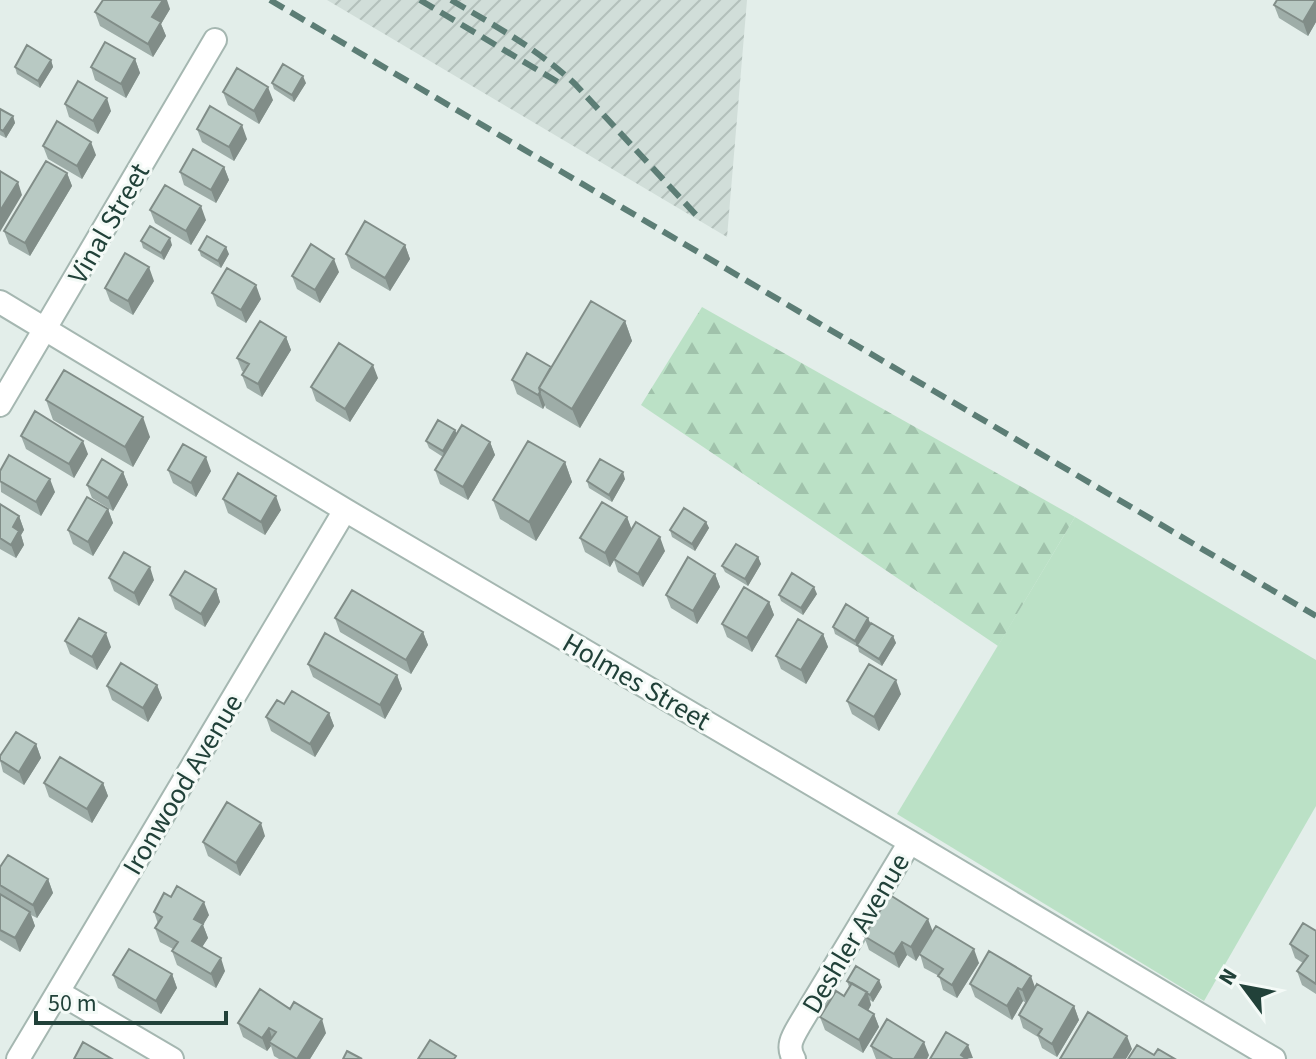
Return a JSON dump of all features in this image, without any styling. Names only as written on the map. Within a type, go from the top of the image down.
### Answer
[{"type":"street","name":"Vinal Street","points":[[0,405],[215,40]]},
{"type":"street","name":"Holmes Street","points":[[0,302],[345,510],[1274,1059]]},
{"type":"street","name":"Ironwood Avenue","points":[[18,1059],[345,510]]},
{"type":"street","name":"Deshler Avenue","points":[[794,1059],[790,1052],[791,1040],[910,842]]},
{"type":"street","points":[[58,992],[172,1059]]},
{"type":"shaded area","points":[[327,0],[747,0],[727,237]]},
{"type":"green space","points":[[702,307],[1075,517],[998,646],[641,405]]},
{"type":"green space","points":[[1075,517],[1316,660],[1316,806],[1204,1001],[897,814]]},
{"type":"building","points":[[103,0],[163,0],[152,17],[161,22],[148,44],[95,12]]},
{"type":"building","points":[[1277,0],[1316,0],[1303,22],[1274,5]]},
{"type":"building","points":[[105,42],[135,59],[121,84],[91,67]]},
{"type":"building","points":[[27,45],[51,60],[38,81],[15,67]]},
{"type":"building","points":[[283,64],[303,76],[292,95],[272,83]]},
{"type":"building","points":[[237,68],[268,87],[254,111],[223,92]]},
{"type":"building","points":[[78,81],[107,98],[93,121],[65,104]]},
{"type":"building","points":[[210,106],[242,125],[229,147],[197,129]]},
{"type":"building","points":[[0,109],[13,116],[3,131],[0,129]]},
{"type":"building","points":[[57,121],[91,142],[77,166],[43,146]]},
{"type":"building","points":[[193,149],[224,167],[211,190],[180,172]]},
{"type":"building","points":[[46,161],[67,173],[25,243],[4,231]]},
{"type":"building","points":[[0,171],[18,182],[0,211]]},
{"type":"building","points":[[165,185],[201,206],[186,231],[150,210]]},
{"type":"building","points":[[365,221],[405,245],[385,278],[346,254]]},
{"type":"building","points":[[150,226],[170,238],[161,253],[141,241]]},
{"type":"building","points":[[207,236],[226,247],[218,261],[199,250]]},
{"type":"building","points":[[311,244],[334,259],[315,290],[292,276]]},
{"type":"building","points":[[125,253],[149,267],[128,301],[105,288]]},
{"type":"building","points":[[227,268],[256,285],[241,310],[212,293]]},
{"type":"building","points":[[591,301],[625,321],[572,409],[539,388]]},
{"type":"building","points":[[260,321],[286,337],[258,384],[242,375],[249,364],[237,358]]},
{"type":"building","points":[[339,343],[373,365],[345,409],[311,387]]},
{"type":"building","points":[[527,353],[551,367],[538,395],[512,380]]},
{"type":"building","points":[[64,370],[143,417],[125,447],[46,400]]},
{"type":"building","points":[[35,411],[83,441],[69,464],[21,436]]},
{"type":"building","points":[[438,420],[455,430],[443,451],[426,441]]},
{"type":"building","points":[[462,425],[490,442],[463,487],[435,470]]},
{"type":"building","points":[[528,441],[565,462],[529,522],[493,500]]},
{"type":"building","points":[[183,444],[206,457],[191,483],[168,470]]},
{"type":"building","points":[[9,455],[50,479],[36,502],[0,481],[0,471]]},
{"type":"building","points":[[102,459],[123,472],[108,498],[87,485]]},
{"type":"building","points":[[600,459],[623,472],[609,495],[587,481]]},
{"type":"building","points":[[238,473],[276,496],[261,522],[223,499]]},
{"type":"building","points":[[87,497],[108,509],[88,542],[68,530]]},
{"type":"building","points":[[602,502],[627,517],[605,553],[580,538]]},
{"type":"building","points":[[0,504],[19,516],[13,527],[19,531],[11,545],[0,538]]},
{"type":"building","points":[[684,508],[706,522],[692,544],[670,530]]},
{"type":"building","points":[[636,522],[660,537],[638,574],[614,559]]},
{"type":"building","points":[[736,544],[758,557],[745,579],[722,566]]},
{"type":"building","points":[[124,552],[150,567],[134,593],[109,578]]},
{"type":"building","points":[[688,557],[715,574],[693,611],[666,595]]},
{"type":"building","points":[[185,571],[216,589],[201,614],[170,595]]},
{"type":"building","points":[[792,573],[814,587],[801,608],[779,595]]},
{"type":"building","points":[[744,587],[769,602],[747,638],[722,624]]},
{"type":"building","points":[[352,590],[423,632],[406,660],[335,618]]},
{"type":"building","points":[[846,604],[868,618],[855,641],[833,627]]},
{"type":"building","points":[[79,618],[106,633],[92,657],[65,641]]},
{"type":"building","points":[[798,619],[823,634],[801,670],[776,656]]},
{"type":"building","points":[[871,623],[893,636],[879,659],[857,645]]},
{"type":"building","points":[[325,633],[397,675],[380,705],[308,664]]},
{"type":"building","points":[[121,663],[157,685],[143,708],[107,686]]},
{"type":"building","points":[[869,664],[896,680],[874,717],[847,701]]},
{"type":"building","points":[[292,691],[329,713],[310,744],[266,717],[277,700],[284,704]]},
{"type":"building","points":[[16,732],[36,744],[19,772],[0,760]]},
{"type":"building","points":[[60,757],[103,783],[87,809],[44,783]]},
{"type":"building","points":[[227,802],[261,823],[236,863],[203,842]]},
{"type":"building","points":[[8,855],[48,879],[33,905],[0,885],[0,867]]},
{"type":"building","points":[[177,886],[204,902],[194,919],[203,924],[192,941],[221,958],[211,974],[172,951],[178,942],[155,928],[162,917],[154,912],[164,893],[171,897]]},
{"type":"building","points":[[0,894],[30,912],[15,938],[0,930]]},
{"type":"building","points":[[890,895],[928,919],[911,947],[902,942],[894,954],[864,936]]},
{"type":"building","points":[[1303,923],[1316,931],[1316,984],[1297,971],[1308,956],[1290,944]]},
{"type":"building","points":[[936,926],[974,949],[952,985],[938,976],[943,969],[919,954]]},
{"type":"building","points":[[129,949],[172,974],[156,1001],[113,975]]},
{"type":"building","points":[[989,951],[1031,976],[1022,990],[1018,988],[1007,1006],[970,984]]},
{"type":"building","points":[[856,966],[879,980],[870,995],[847,981]]},
{"type":"building","points":[[852,983],[867,992],[859,1005],[874,1014],[859,1040],[820,1017],[836,991],[844,996]]},
{"type":"building","points":[[1037,984],[1074,1006],[1052,1044],[1038,1035],[1042,1029],[1019,1015]]},
{"type":"building","points":[[260,989],[290,1009],[294,1002],[322,1019],[297,1059],[269,1042],[276,1032],[269,1028],[262,1038],[238,1023]]},
{"type":"building","points":[[1088,1012],[1127,1036],[1113,1059],[1060,1059]]},
{"type":"building","points":[[887,1019],[924,1042],[914,1059],[893,1059],[871,1046]]},
{"type":"building","points":[[946,1032],[968,1045],[961,1055],[967,1059],[930,1059]]},
{"type":"building","points":[[430,1040],[456,1056],[454,1059],[418,1059]]},
{"type":"building","points":[[83,1042],[112,1059],[74,1059]]},
{"type":"building","points":[[1137,1045],[1154,1055],[1158,1049],[1175,1059],[1128,1059]]},
{"type":"building","points":[[347,1051],[362,1059],[343,1059]]},
{"type":"railway","points":[[270,0],[1316,616]]},
{"type":"railway","points":[[420,0],[563,85]]},
{"type":"railway","points":[[451,0],[531,49],[575,84],[697,216]]}]
